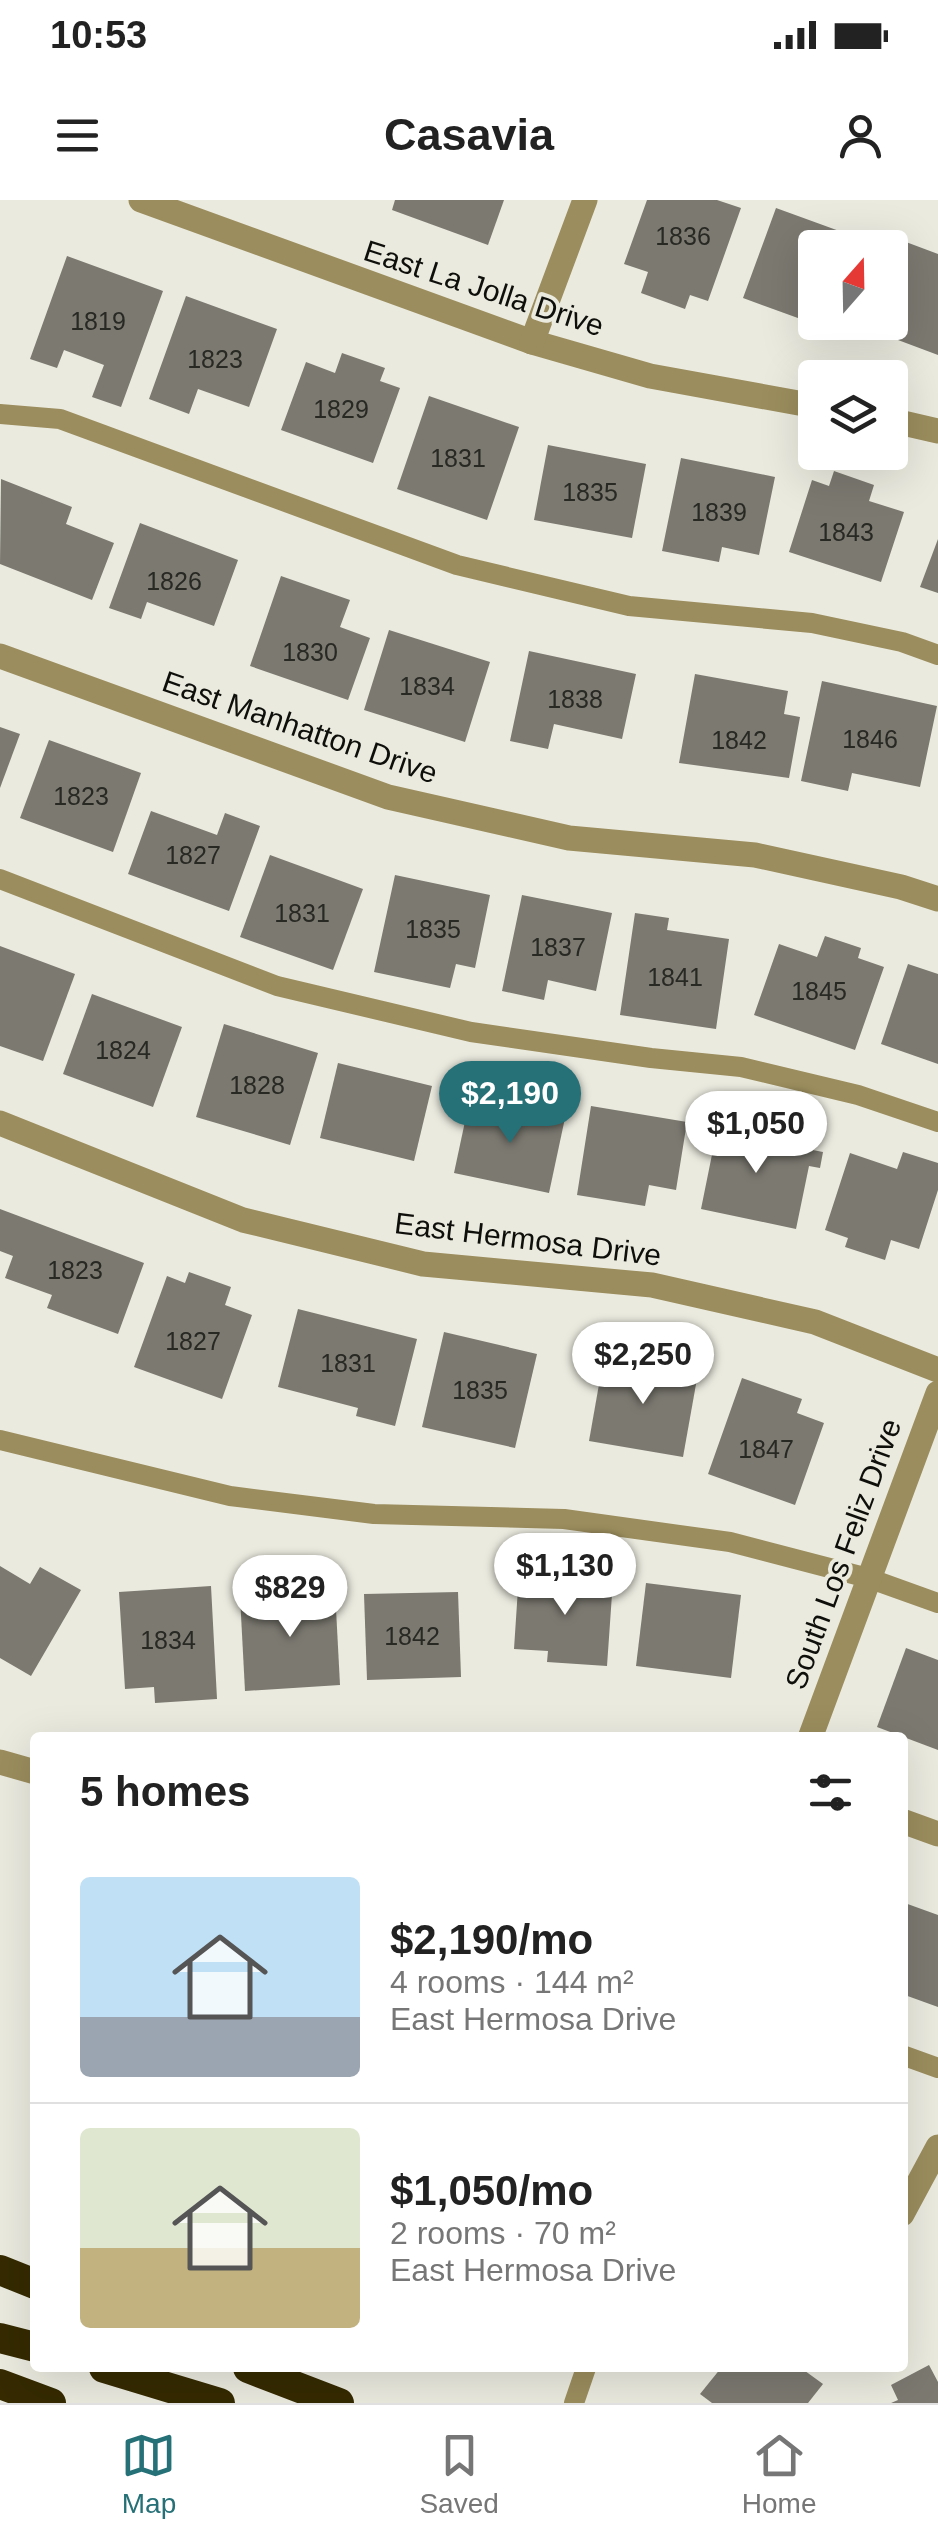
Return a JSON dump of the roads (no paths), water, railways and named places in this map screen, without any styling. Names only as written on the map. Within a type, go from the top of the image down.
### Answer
[{"type":"highway","points":[[0,2270],[30,2282]]},
{"type":"highway","points":[[0,2338],[30,2346]]},
{"type":"highway","points":[[117,2372],[220,2403]]},
{"type":"highway","points":[[259,2372],[340,2403]]},
{"type":"highway","points":[[0,2384],[51,2403]]},
{"type":"street","name":"East La Jolla Drive","points":[[141,200],[532,342],[650,376],[798,403]]},
{"type":"street","points":[[532,342],[585,200]]},
{"type":"street","points":[[908,424],[938,431]]},
{"type":"street","name":"East Manhatton Drive","points":[[0,656],[388,798],[569,838],[755,854],[901,886],[938,899]]},
{"type":"street","name":"East Hermosa Drive","points":[[0,1123],[242,1220],[422,1264],[652,1285],[815,1322],[938,1370]]},
{"type":"street","name":"South Los Feliz Drive","points":[[812,1732],[938,1394]]},
{"type":"street","points":[[0,1762],[30,1771]]},
{"type":"street","points":[[908,1824],[938,1834]]},
{"type":"street","points":[[908,2203],[938,2147]]},
{"type":"lane","points":[[0,414],[60,419],[473,569],[629,606],[812,624],[902,642],[938,655]]},
{"type":"lane","points":[[0,879],[277,986],[311,995],[471,1032],[742,1067],[858,1095],[938,1122]]},
{"type":"lane","points":[[0,1440],[230,1496],[374,1514],[564,1519],[730,1542],[868,1578],[938,1603]]},
{"type":"lane","points":[[908,2057],[938,2068]]},
{"type":"lane","points":[[574,2403],[585,2372]]}]
